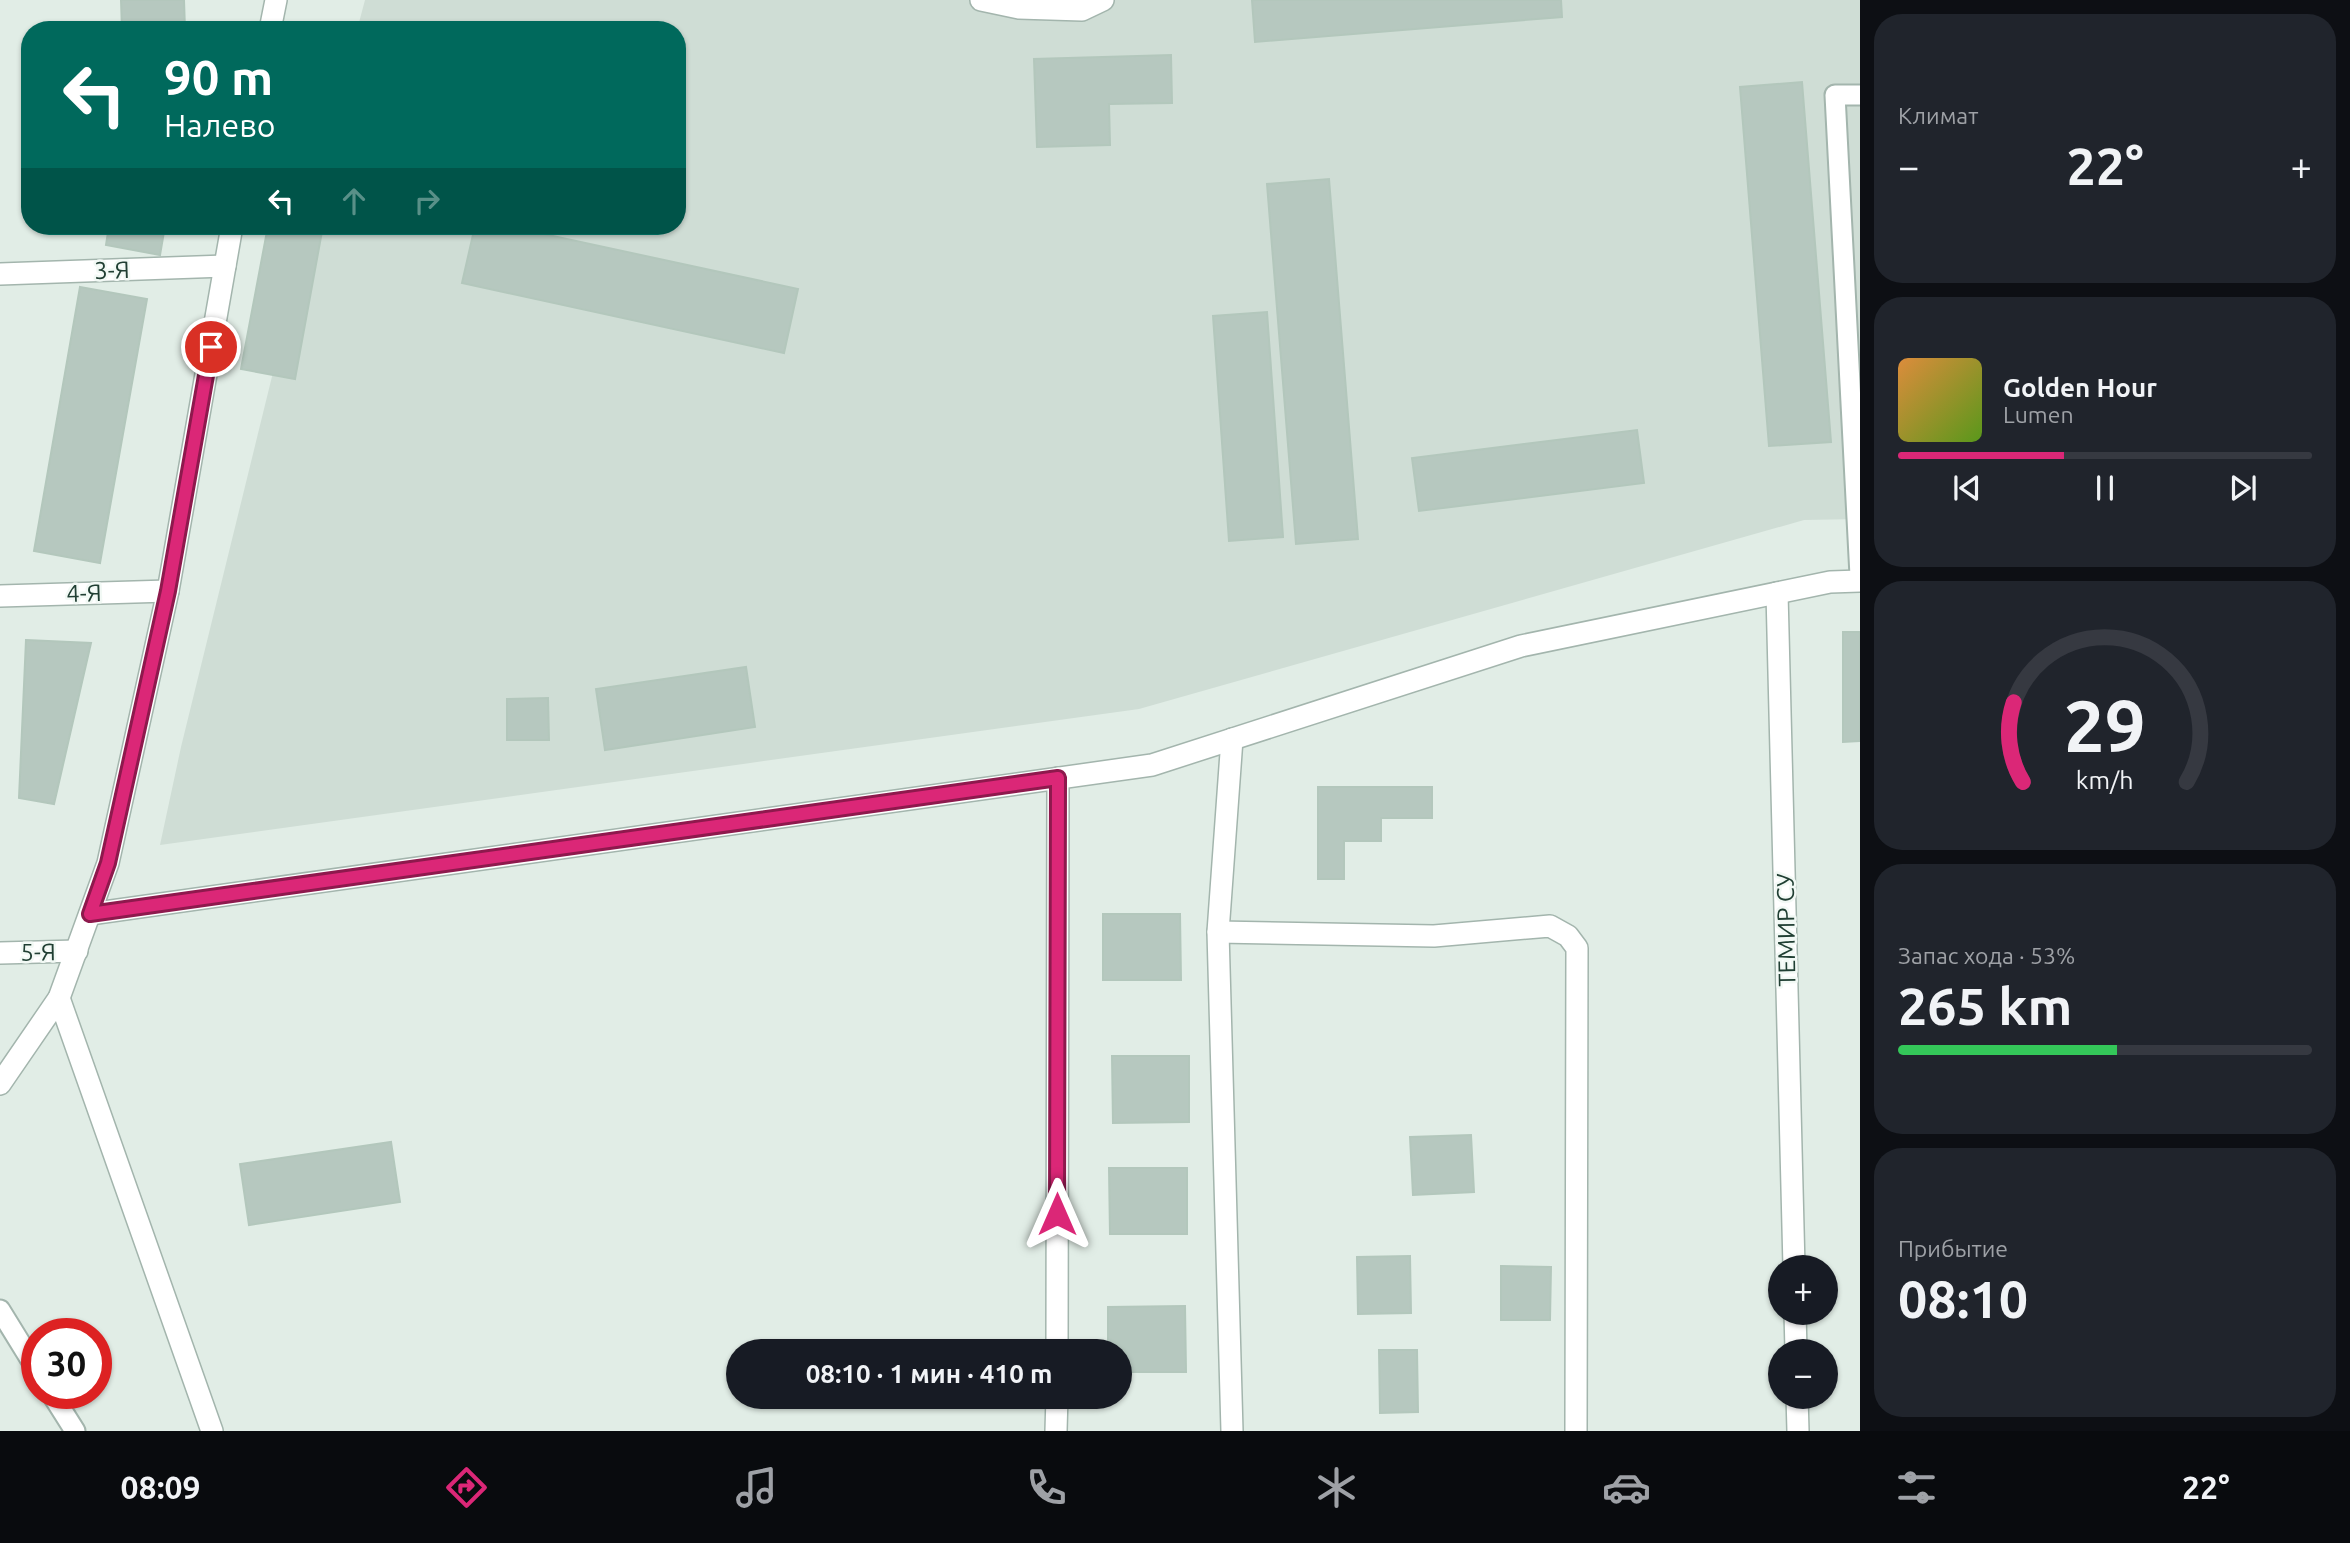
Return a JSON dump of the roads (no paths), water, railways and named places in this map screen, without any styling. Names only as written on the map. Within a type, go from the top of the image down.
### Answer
[{"type":"street","points":[[272,21],[276,0]]},
{"type":"street","points":[[981,0],[1020,8],[1082,10],[1103,0]]},
{"type":"street","points":[[0,1084],[59,998],[108,863],[168,591],[230,235]]},
{"type":"street","name":"3-Я","points":[[0,274],[225,266]]},
{"type":"street","points":[[90,914],[1152,765],[1521,646],[1860,578]]},
{"type":"street","name":"4-Я","points":[[0,596],[168,591]]},
{"type":"street","name":"ТЕМИР СУ","points":[[1777,593],[1794,1255]]},
{"type":"street","points":[[1231,1431],[1218,932],[1232,739]]},
{"type":"street","points":[[1057,1339],[1058,778]]},
{"type":"street","points":[[1218,932],[1434,936],[1549,926],[1568,936],[1577,948],[1576,1431]]},
{"type":"street","name":"5-Я","points":[[0,953],[77,951]]},
{"type":"street","points":[[59,998],[212,1431]]},
{"type":"street","points":[[1056,1431],[1057,1409]]},
{"type":"street","points":[[1797,1409],[1798,1431]]},
{"type":"lane","points":[[1860,94],[1835,95],[1860,578]]},
{"type":"lane","points":[[0,1310],[21,1344]]},
{"type":"lane","points":[[61,1409],[75,1431]]}]
